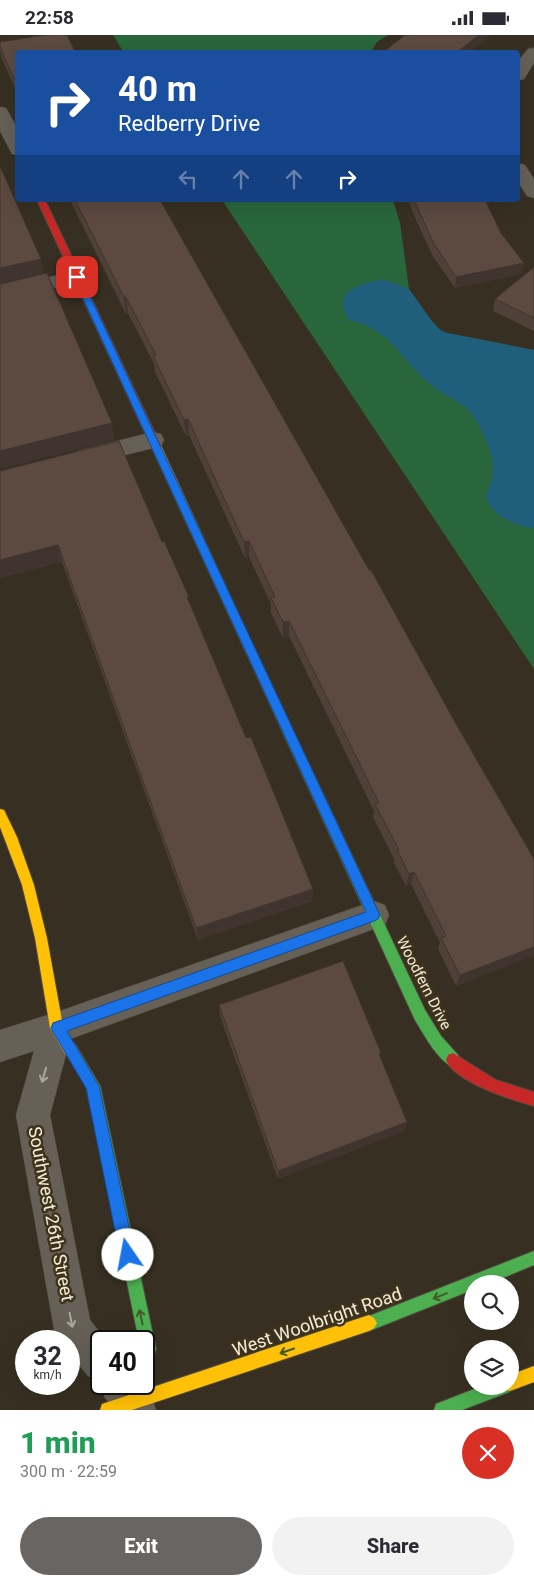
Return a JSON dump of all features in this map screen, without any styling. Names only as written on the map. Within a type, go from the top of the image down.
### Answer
[{"type":"street","points":[[520,71],[534,53]]},
{"type":"street","points":[[0,112],[11,149]]},
{"type":"street","points":[[520,172],[534,192]]},
{"type":"street","name":"Woodfern Drive","points":[[42,202],[420,1015],[436,1041],[457,1063],[483,1081],[512,1095],[534,1099]]},
{"type":"street","points":[[0,293],[77,277]]},
{"type":"street","points":[[63,463],[153,440]]},
{"type":"street","name":"Southwest 26th Street","points":[[0,814],[11,837],[28,885],[41,938],[57,1028],[92,1086],[144,1330]]},
{"type":"street","points":[[0,1045],[57,1028],[374,915]]},
{"type":"street","name":"Southwest 26th Street","points":[[57,1028],[33,1115],[73,1329],[90,1350]]},
{"type":"street","name":"West Woolbright Road","points":[[127,1398],[386,1317],[534,1258]]},
{"type":"street","points":[[519,1380],[534,1374]]},
{"type":"street","points":[[442,1410],[480,1395]]},
{"type":"green space","points":[[113,35],[388,35],[377,42],[372,50],[122,50]]},
{"type":"green space","points":[[223,202],[394,202],[400,223],[409,289],[440,330],[534,350],[534,669]]},
{"type":"water","points":[[383,279],[409,289],[440,330],[534,350],[534,528],[520,526],[506,520],[494,511],[490,505],[486,494],[493,474],[491,455],[476,420],[469,411],[438,390],[423,377],[388,339],[365,325],[349,320],[344,310],[343,302],[345,296],[365,283]]},
{"type":"building","points":[[44,35],[67,35],[74,50],[15,50],[15,79],[0,42]]},
{"type":"building","points":[[405,35],[479,35],[460,50],[386,50]]},
{"type":"building","points":[[0,166],[41,259],[0,268]]},
{"type":"building","points":[[76,202],[161,202],[534,859],[534,947],[460,975],[441,938],[446,936],[414,872],[409,874],[375,804],[379,803],[289,621],[283,622],[271,598],[275,597],[249,541],[244,542],[188,419],[184,420],[153,356],[156,355],[126,297],[124,297]]},
{"type":"building","points":[[415,202],[486,202],[501,233],[524,263],[456,277],[434,244]]},
{"type":"building","points":[[534,267],[534,318],[495,299]]},
{"type":"building","points":[[47,273],[112,423],[0,451],[0,284]]},
{"type":"building","points":[[119,441],[162,542],[164,541],[189,597],[187,597],[246,738],[251,737],[313,889],[196,928],[58,545],[0,560],[0,471]]},
{"type":"building","points":[[343,961],[407,1122],[278,1171],[219,1005]]},
{"type":"traffic: fast","points":[[250,650],[420,1015],[436,1041],[453,1060]]},
{"type":"traffic: fast","points":[[70,1049],[93,1086],[144,1330]]},
{"type":"traffic: fast","points":[[369,1323],[534,1258]]},
{"type":"traffic: fast","points":[[442,1410],[480,1395]]},
{"type":"traffic: slow","points":[[156,446],[250,650]]},
{"type":"traffic: slow","points":[[0,814],[11,837],[28,885],[41,938],[57,1028],[70,1049]]},
{"type":"traffic: slow","points":[[108,1410],[369,1323]]},
{"type":"traffic: slow","points":[[519,1380],[534,1374]]},
{"type":"traffic: jam","points":[[42,202],[156,446]]},
{"type":"traffic: jam","points":[[453,1060],[471,1074],[491,1085],[534,1099]]},
{"type":"route","points":[[77,277],[374,915],[57,1028],[92,1086],[128,1255]]}]
